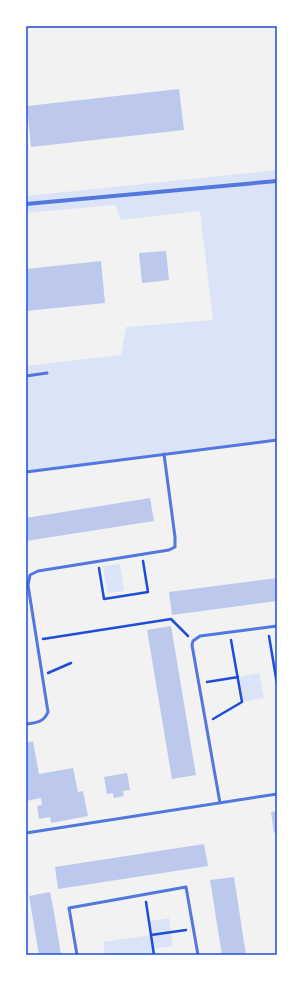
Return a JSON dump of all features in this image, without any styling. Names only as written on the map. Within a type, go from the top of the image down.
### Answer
[{"type":"street","points":[[26,204],[277,181]]},
{"type":"lane","points":[[26,376],[47,373]]},
{"type":"lane","points":[[26,472],[277,440]]},
{"type":"lane","points":[[26,724],[39,722],[46,718],[48,712],[28,585],[30,575],[38,571],[169,550],[175,547],[164,454]]},
{"type":"lane","points":[[220,803],[192,645],[193,641],[200,636],[277,626]]},
{"type":"lane","points":[[26,833],[277,794]]},
{"type":"lane","points":[[77,955],[69,908],[186,887],[198,955]]},
{"type":"path","points":[[98,562],[104,600],[148,592],[142,554]]},
{"type":"path","points":[[37,640],[171,619],[193,641]]},
{"type":"path","points":[[267,627],[277,684]]},
{"type":"path","points":[[206,723],[242,702],[230,632]]},
{"type":"path","points":[[42,675],[71,663]]},
{"type":"path","points":[[199,684],[238,677]]},
{"type":"path","points":[[145,894],[154,955]]},
{"type":"path","points":[[151,935],[193,929]]},
{"type":"shaded area","points":[[277,170],[277,440],[26,472],[26,366],[121,355],[126,327],[213,320],[200,211],[120,220],[116,205],[26,213],[26,196]]},
{"type":"shaded area","points":[[120,564],[124,591],[107,593],[103,566]]},
{"type":"shaded area","points":[[259,673],[264,698],[242,702],[238,677]]},
{"type":"shaded area","points":[[169,918],[173,946],[153,949],[154,955],[105,955],[103,942],[151,935],[149,921]]},
{"type":"building","points":[[179,89],[184,130],[31,147],[27,106]]},
{"type":"building","points":[[166,251],[169,280],[142,283],[139,253]]},
{"type":"building","points":[[101,261],[105,303],[26,311],[26,269]]},
{"type":"building","points":[[150,498],[154,521],[26,541],[26,518]]},
{"type":"building","points":[[277,578],[277,601],[172,615],[169,592]]},
{"type":"building","points":[[171,626],[196,775],[172,779],[147,630]]},
{"type":"building","points":[[33,741],[39,774],[73,768],[78,792],[83,791],[88,816],[51,823],[50,817],[39,819],[37,806],[42,805],[41,798],[26,801],[26,743]]},
{"type":"building","points":[[127,773],[130,790],[123,791],[124,796],[114,798],[113,793],[107,794],[104,777]]},
{"type":"building","points":[[277,811],[277,832],[274,833],[271,812]]},
{"type":"building","points":[[204,844],[208,866],[58,889],[55,867]]},
{"type":"building","points":[[234,877],[246,955],[222,955],[210,880]]},
{"type":"building","points":[[50,892],[61,955],[39,955],[29,896]]}]
